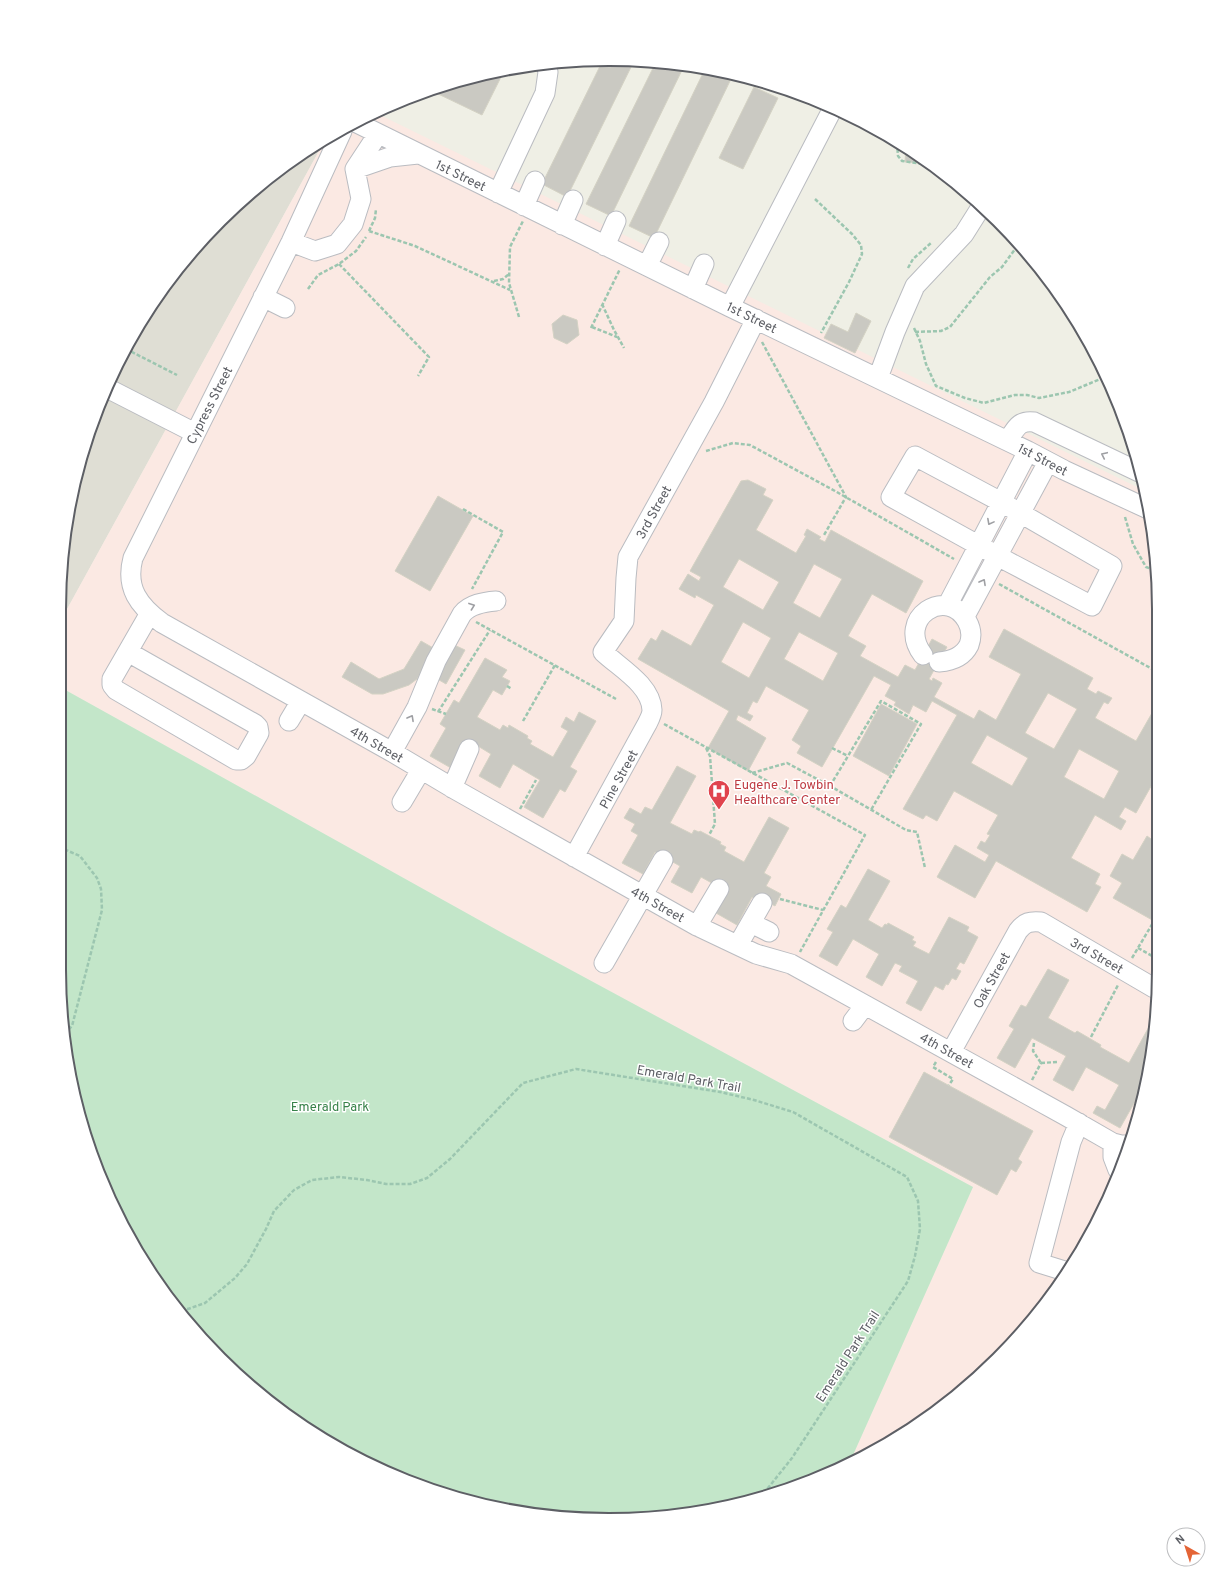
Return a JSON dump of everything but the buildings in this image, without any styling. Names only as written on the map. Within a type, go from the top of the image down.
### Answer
[{"type":"street","points":[[498,193],[545,93],[547,70]]},
{"type":"street","points":[[730,307],[830,113]]},
{"type":"street","name":"1st Street","points":[[362,126],[498,193],[524,212],[562,225],[756,320],[1008,440],[1048,462],[1142,506]]},
{"type":"street","points":[[291,242],[315,251],[337,244],[354,224],[361,199],[356,169],[378,134]]},
{"type":"street","name":"Cypress Street","points":[[211,650],[162,622],[139,602],[130,578],[131,566],[143,536],[291,242],[339,139]]},
{"type":"street","points":[[332,154],[356,169]]},
{"type":"street","points":[[356,169],[390,157],[418,154]]},
{"type":"street","points":[[524,212],[535,181]]},
{"type":"street","points":[[562,225],[573,200]]},
{"type":"street","points":[[878,378],[895,332],[915,286],[964,234],[978,211]]},
{"type":"street","points":[[605,246],[616,221]]},
{"type":"street","points":[[647,266],[659,242]]},
{"type":"street","points":[[693,288],[704,264]]},
{"type":"street","points":[[263,297],[285,308]]},
{"type":"street","name":"3rd Street","points":[[650,698],[643,686],[598,655],[624,621],[628,557],[714,402],[756,320]]},
{"type":"street","points":[[112,391],[195,433]]},
{"type":"street","points":[[1008,440],[1018,425],[1026,421],[1034,422],[1133,469]]},
{"type":"street","points":[[947,606],[1028,450]]},
{"type":"street","points":[[915,456],[1020,513],[1112,566],[1092,606],[891,497],[915,456]]},
{"type":"street","points":[[965,616],[1048,462]]},
{"type":"street","points":[[392,752],[417,707],[436,660],[462,614],[467,607],[496,601]]},
{"type":"street","points":[[938,606],[947,606],[960,611],[965,616],[969,624],[971,634],[969,643],[964,652],[957,658],[948,662],[931,658],[918,648],[914,630],[922,614],[929,609],[938,606]]},
{"type":"street","points":[[128,652],[255,724],[258,727],[259,733],[246,756],[241,760],[236,760],[116,690],[112,685],[112,679],[150,613]]},
{"type":"street","name":"4th Street","points":[[211,650],[697,926],[756,954],[791,964],[865,1005],[947,1058],[1121,1144]]},
{"type":"street","name":"Pine Street","points":[[574,857],[647,724],[652,711],[650,698]]},
{"type":"street","points":[[289,722],[300,701]]},
{"type":"street","points":[[452,788],[469,749]]},
{"type":"street","points":[[402,802],[421,770]]},
{"type":"street","points":[[604,963],[663,860]]},
{"type":"street","points":[[697,926],[719,889]]},
{"type":"street","points":[[738,945],[751,923],[771,901]]},
{"type":"street","name":"Oak Street","points":[[947,1058],[1018,931],[1027,922],[1041,922]]},
{"type":"street","name":"3rd Street","points":[[1041,922],[1152,987]]},
{"type":"street","points":[[751,923],[768,932]]},
{"type":"street","points":[[853,1021],[865,1005]]},
{"type":"street","points":[[1061,1270],[1039,1263],[1071,1142],[1079,1123]]},
{"type":"street","points":[[1116,1165],[1113,1157],[1121,1144]]},
{"type":"path","points":[[898,150],[898,156],[902,161],[919,163]]},
{"type":"path","points":[[815,199],[852,234],[861,245],[862,254],[849,282],[824,326]]},
{"type":"path","points":[[519,317],[510,290],[510,247],[524,212]]},
{"type":"path","points":[[369,231],[415,246],[510,290]]},
{"type":"path","points":[[915,332],[941,332],[950,327],[990,277],[1002,267],[1015,249]]},
{"type":"path","points":[[618,337],[591,327],[627,256]]},
{"type":"path","points":[[340,264],[429,357],[418,376]]},
{"type":"path","points":[[493,282],[510,274]]},
{"type":"path","points":[[602,303],[624,348]]},
{"type":"path","points":[[905,310],[920,341],[926,364],[936,386],[965,398],[984,404],[1014,395],[1027,395],[1039,398],[1068,392],[1101,379]]},
{"type":"path","points":[[761,340],[846,497]]},
{"type":"path","points":[[131,352],[177,375]]},
{"type":"path","points":[[702,452],[732,443],[750,445],[846,497],[960,562]]},
{"type":"path","points":[[824,536],[846,497]]},
{"type":"path","points":[[463,509],[503,532],[469,594]]},
{"type":"path","points":[[1124,514],[1133,544],[1146,567],[1150,568]]},
{"type":"path","points":[[994,581],[1152,669]]},
{"type":"path","points":[[471,620],[616,699]]},
{"type":"path","points":[[438,712],[490,630]]},
{"type":"path","points":[[523,721],[555,665]]},
{"type":"path","points":[[507,686],[512,689]]},
{"type":"path","points":[[830,786],[881,701],[921,724],[871,810]]},
{"type":"path","points":[[662,723],[865,835],[796,958]]},
{"type":"path","points":[[706,747],[710,756],[715,824],[709,835]]},
{"type":"path","points":[[832,748],[848,756]]},
{"type":"path","points":[[752,773],[787,763],[906,830],[917,832],[925,868]]},
{"type":"path","points":[[516,815],[536,780]]},
{"type":"path","points":[[66,850],[80,856],[97,878],[102,889],[102,910],[72,1026],[70,1028]]},
{"type":"path","points":[[771,901],[823,910]]},
{"type":"path","points":[[1129,963],[1151,926]]},
{"type":"path","points":[[1138,948],[1152,956]]},
{"type":"path","points":[[1091,1036],[1121,979]]},
{"type":"path","points":[[1034,1043],[1033,1051],[1041,1063]]},
{"type":"path","points":[[947,1058],[937,1061],[933,1067],[953,1079]]},
{"type":"path","points":[[1041,1063],[1057,1062]]},
{"type":"path","points":[[1029,1085],[1041,1063]]},
{"type":"path","name":"Emerald Park Trail","points":[[184,1308],[188,1309],[205,1303],[235,1278],[246,1264],[274,1212],[294,1190],[312,1180],[339,1177],[386,1184],[410,1184],[427,1178],[450,1159],[523,1083],[576,1069],[720,1092],[754,1100],[793,1112],[907,1177],[918,1201],[920,1228],[908,1282],[792,1458],[767,1489]]},
{"type":"path","points":[[949,1085],[956,1073]]},
{"type":"shaded area","name":"Eugene J. Towbin Healthcare Center","points":[[382,116],[1138,488],[1142,503],[1147,538],[1151,573],[1152,609],[1151,1006],[1142,1076],[1123,1145],[1111,1178],[1096,1210],[1079,1242],[1060,1272],[1040,1301],[1017,1328],[993,1354],[967,1378],[940,1401],[911,1421],[853,1455],[973,1187],[506,935],[66,690],[66,611],[319,151]]},
{"type":"shaded area","points":[[319,151],[66,611],[67,573],[71,538],[76,503],[85,468],[107,401],[139,337],[178,278],[225,225],[278,178]]},
{"type":"green space","name":"Emerald Park","points":[[66,690],[506,935],[973,1187],[853,1455],[817,1472],[784,1484],[715,1503],[645,1512],[573,1512],[503,1503],[434,1484],[401,1472],[337,1440],[278,1401],[251,1378],[225,1354],[178,1301],[139,1242],[107,1178],[95,1145],[76,1076],[67,1006]]},
{"type":"place","name":"Eugene J. Towbin Healthcare Center","points":[[719,810]]}]
